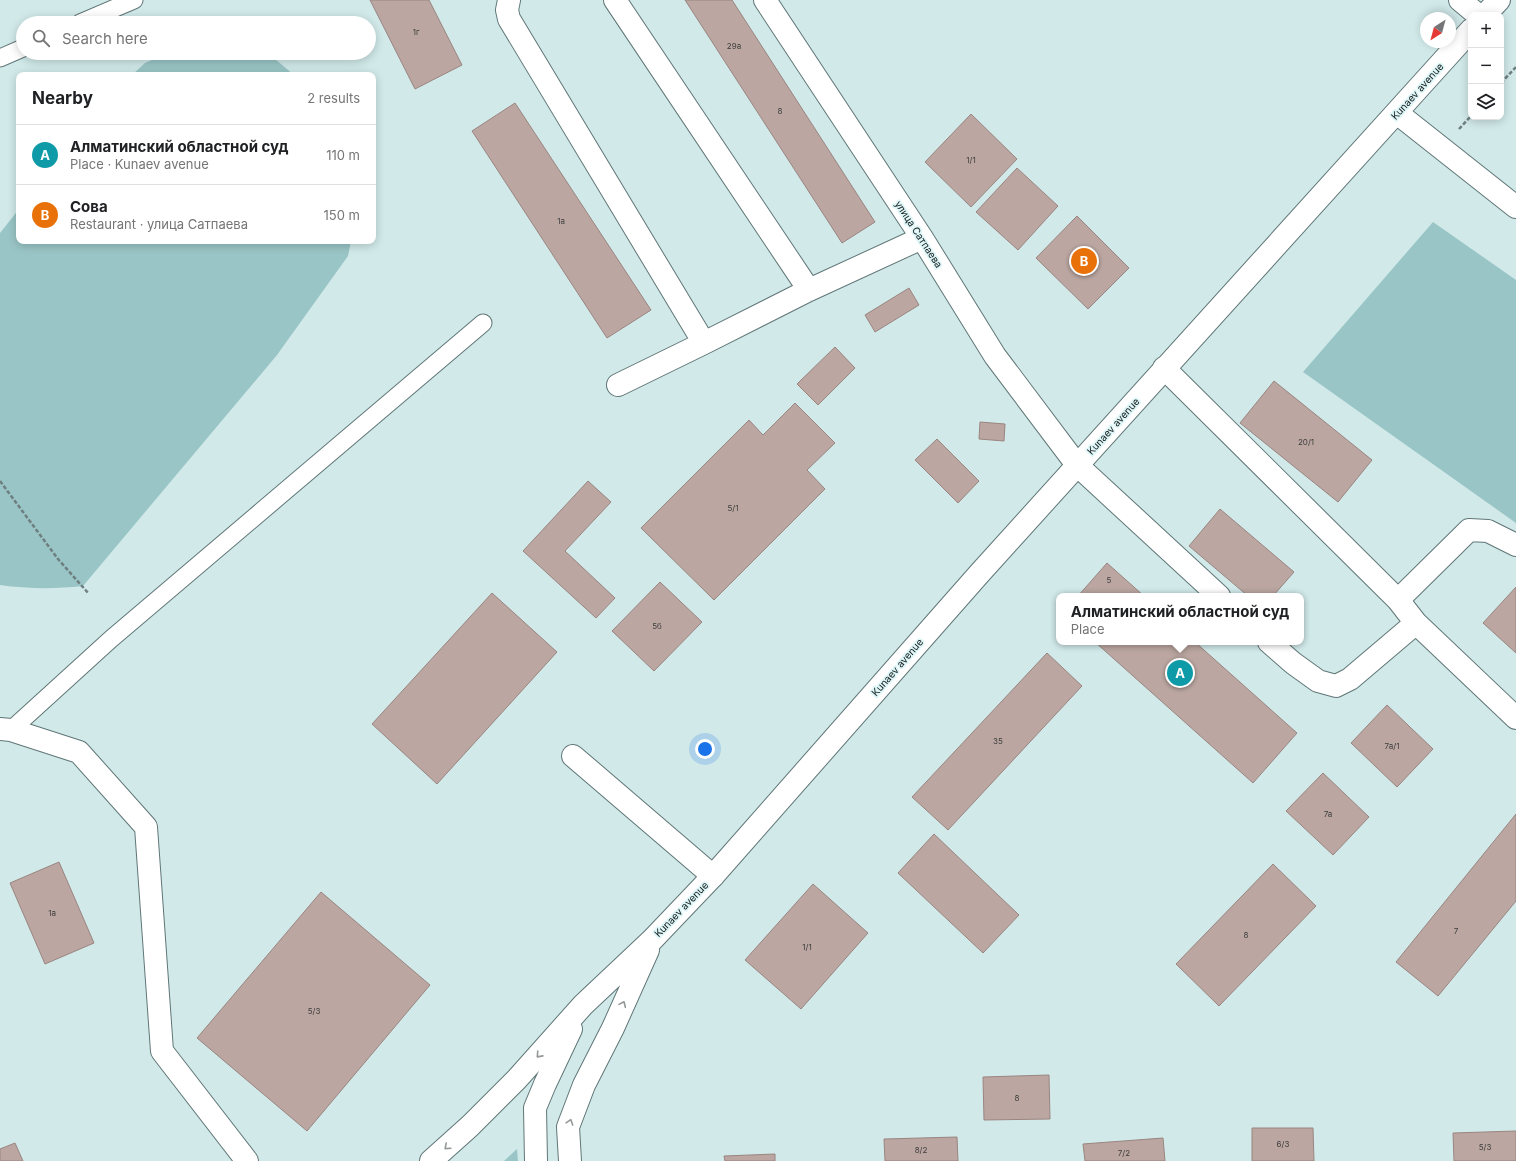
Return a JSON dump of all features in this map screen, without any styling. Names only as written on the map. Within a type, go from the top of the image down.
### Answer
[{"type":"street","points":[[509,0],[507,10],[508,19],[704,344]]},
{"type":"street","points":[[615,0],[809,290]]},
{"type":"street","name":"улица Сатпаева","points":[[765,0],[922,238],[995,356],[1077,466],[1216,593]]},
{"type":"street","points":[[1460,0],[1474,12]]},
{"type":"street","points":[[1488,12],[1499,0]]},
{"type":"street","name":"Kunaev avenue","points":[[431,1161],[470,1126],[517,1079],[584,1005],[652,940],[713,876],[984,568],[1468,33]]},
{"type":"street","points":[[1397,113],[1516,207]]},
{"type":"street","points":[[618,385],[704,344],[809,290],[922,238]]},
{"type":"street","points":[[1164,368],[1398,600],[1416,623],[1516,718]]},
{"type":"street","points":[[1398,600],[1469,530],[1488,530],[1516,545]]},
{"type":"street","points":[[1272,645],[1293,663],[1318,681],[1336,686],[1350,679],[1416,623]]},
{"type":"street","points":[[5,729],[79,752],[146,827],[162,1051],[247,1161]]},
{"type":"street","points":[[573,756],[713,876]]},
{"type":"street","points":[[570,1161],[568,1128],[584,1085],[652,940]]},
{"type":"street","points":[[536,1161],[535,1108],[545,1084],[584,1005]]},
{"type":"lane","points":[[96,16],[134,0]]},
{"type":"lane","points":[[0,58],[16,51]]},
{"type":"lane","points":[[5,729],[483,323]]},
{"type":"path","points":[[1504,80],[1516,67]]},
{"type":"path","points":[[0,481],[58,559],[89,594]]},
{"type":"shaded area","points":[[152,60],[276,60],[290,72],[135,72],[145,63]]},
{"type":"shaded area","points":[[16,213],[16,244],[350,244],[348,256],[277,355],[83,586],[42,588],[0,585],[0,233]]},
{"type":"shaded area","points":[[1433,222],[1516,280],[1516,523],[1303,372]]},
{"type":"shaded area","points":[[517,1149],[518,1161],[504,1161]]},
{"type":"building","points":[[370,0],[429,0],[462,65],[415,89]]},
{"type":"building","points":[[685,0],[732,0],[875,222],[842,243]]},
{"type":"building","points":[[515,103],[651,310],[607,338],[472,131]]},
{"type":"building","points":[[971,114],[1017,159],[971,207],[925,162]]},
{"type":"building","points":[[1017,168],[1058,206],[1018,250],[976,212]]},
{"type":"building","points":[[1077,216],[1129,268],[1088,309],[1036,258]]},
{"type":"building","points":[[909,288],[919,305],[875,332],[865,315]]},
{"type":"building","points":[[835,347],[855,368],[818,405],[797,384]]},
{"type":"building","points":[[1274,381],[1372,460],[1338,502],[1240,423]]},
{"type":"building","points":[[795,403],[835,443],[807,470],[825,489],[714,600],[641,528],[749,420],[763,435]]},
{"type":"building","points":[[980,422],[1005,424],[1004,441],[979,439]]},
{"type":"building","points":[[937,439],[979,481],[958,503],[915,460]]},
{"type":"building","points":[[588,481],[611,502],[565,551],[615,598],[596,618],[523,551]]},
{"type":"building","points":[[1220,509],[1294,572],[1276,593],[1244,593],[1189,546]]},
{"type":"building","points":[[1107,563],[1141,593],[1081,593]]},
{"type":"building","points":[[660,582],[702,622],[654,671],[612,631]]},
{"type":"building","points":[[1516,587],[1516,653],[1483,623]]},
{"type":"building","points":[[492,593],[557,652],[437,784],[372,724]]},
{"type":"building","points":[[1098,645],[1198,645],[1297,733],[1253,783]]},
{"type":"building","points":[[1047,653],[1082,686],[948,830],[912,797]]},
{"type":"building","points":[[1387,705],[1433,749],[1397,787],[1351,743]]},
{"type":"building","points":[[1323,773],[1369,817],[1333,855],[1286,811]]},
{"type":"building","points":[[1516,814],[1516,901],[1438,996],[1396,962]]},
{"type":"building","points":[[934,834],[1019,915],[983,953],[898,873]]},
{"type":"building","points":[[59,862],[94,943],[45,964],[10,883]]},
{"type":"building","points":[[1273,864],[1316,906],[1219,1006],[1176,964]]},
{"type":"building","points":[[813,884],[868,933],[801,1009],[745,960]]},
{"type":"building","points":[[321,892],[430,985],[307,1131],[197,1038]]},
{"type":"building","points":[[1049,1075],[1050,1119],[984,1120],[983,1077]]},
{"type":"building","points":[[1252,1128],[1313,1128],[1314,1161],[1252,1161]]},
{"type":"building","points":[[1516,1131],[1516,1161],[1454,1161],[1453,1133]]},
{"type":"building","points":[[957,1137],[958,1161],[885,1161],[884,1139]]},
{"type":"building","points":[[1163,1138],[1165,1161],[1085,1161],[1083,1144]]},
{"type":"building","points":[[15,1143],[23,1161],[0,1161],[0,1149]]},
{"type":"building","points":[[775,1154],[775,1161],[725,1161],[724,1156]]},
{"type":"place","name":"Сова","points":[[1084,261]]},
{"type":"place","name":"Алматинский областной суд","points":[[1180,673]]}]
